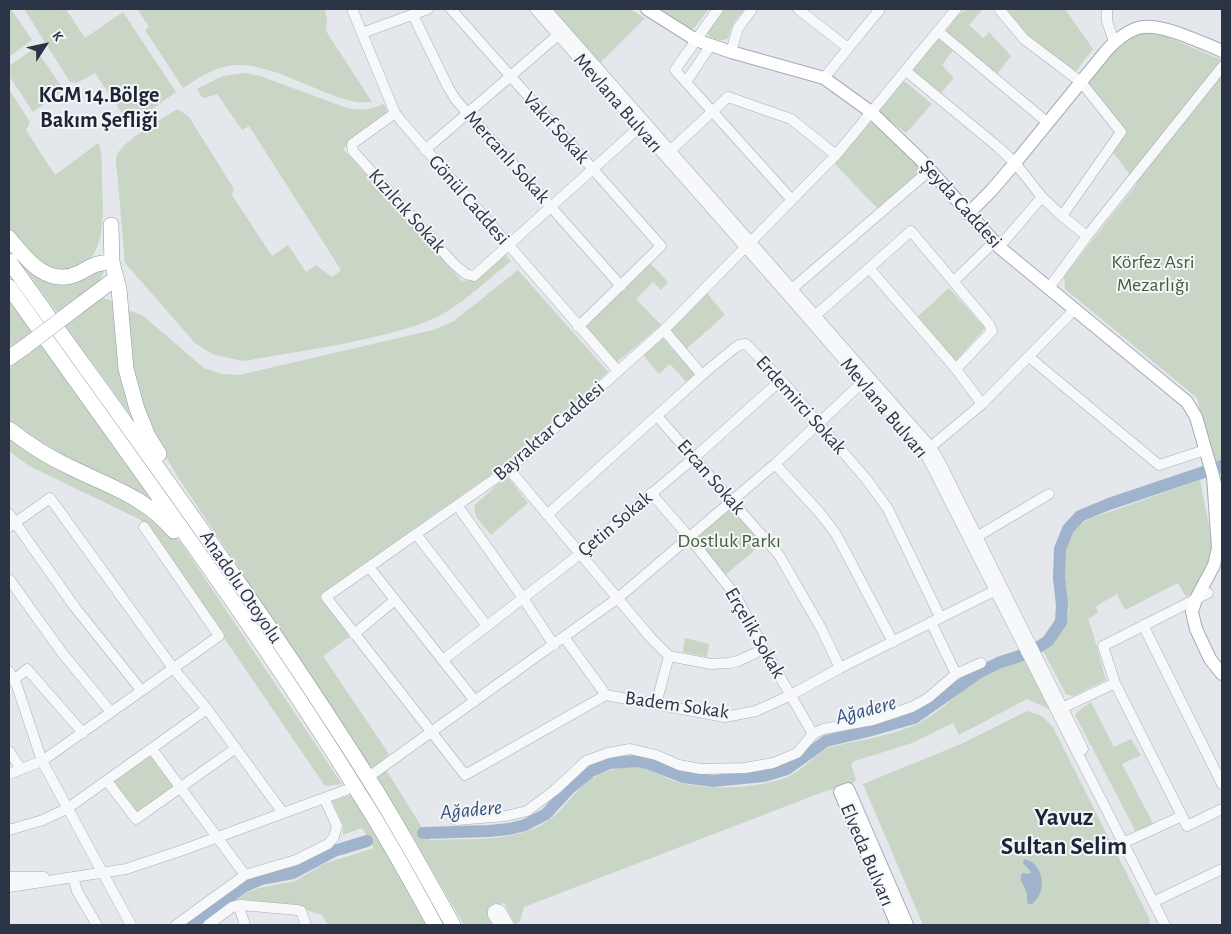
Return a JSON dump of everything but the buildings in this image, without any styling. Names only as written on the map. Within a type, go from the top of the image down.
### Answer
[{"type":"highway","points":[[91,265],[103,246],[111,225],[112,262],[119,289],[126,369],[137,409],[148,436],[282,647]]},
{"type":"highway","points":[[9,238],[28,261],[45,274],[71,276],[91,265],[112,262]]},
{"type":"highway","name":"Anadolu Otoyolu","points":[[9,261],[187,508],[282,647],[375,790],[453,925]]},
{"type":"highway","points":[[9,358],[116,278]]},
{"type":"highway","name":"Anadolu Otoyolu","points":[[9,287],[225,591],[346,772],[394,850],[435,925]]},
{"type":"highway","points":[[94,295],[112,296],[120,303]]},
{"type":"highway","points":[[9,429],[48,456],[131,495],[143,503],[165,521],[225,591]]},
{"type":"main road","name":"Şeyda Caddesi","points":[[647,9],[696,40],[731,52],[824,78],[871,112],[904,142],[996,245],[1186,402],[1196,417],[1220,502],[1218,548],[1214,565],[1202,596],[1200,614],[1202,629],[1222,663]]},
{"type":"main road","points":[[968,214],[992,191],[1114,42],[1125,33],[1133,29],[1152,25],[1163,27],[1222,51]]},
{"type":"main road","name":"Şeyda Caddesi","points":[[1222,568],[1192,612],[1196,629],[1210,659],[1222,674]]},
{"type":"main road","name":"Elveda Bulvarı","points":[[897,925],[840,792],[848,789],[906,925]]},
{"type":"street","name":"Gönül Caddesi","points":[[352,9],[396,112],[425,150],[618,371]]},
{"type":"street","points":[[362,33],[428,9]]},
{"type":"street","name":"Vakıf Sokak","points":[[451,9],[661,246],[621,286]]},
{"type":"street","name":"Mevlana Bulvarı","points":[[535,9],[643,124],[671,150],[749,245],[816,314],[866,379]]},
{"type":"street","name":"Mevlana Bulvarı","points":[[546,9],[643,124],[928,450],[1125,842],[1171,925]]},
{"type":"street","points":[[718,9],[675,70],[792,200]]},
{"type":"street","points":[[731,52],[738,28],[752,9]]},
{"type":"street","points":[[798,9],[848,48]]},
{"type":"street","points":[[824,78],[880,9]]},
{"type":"street","name":"Bayraktar Caddesi","points":[[354,634],[326,597],[509,469],[664,330],[836,155],[956,9]]},
{"type":"street","points":[[999,9],[1024,39],[1081,82],[1121,132],[1062,216]]},
{"type":"street","points":[[1108,9],[1108,21],[1114,42]]},
{"type":"street","name":"Mercanlı Sokak","points":[[413,15],[448,87],[468,113],[621,286]]},
{"type":"street","points":[[938,31],[1048,123]]},
{"type":"street","points":[[425,150],[558,35]]},
{"type":"street","points":[[686,82],[710,45]]},
{"type":"street","points":[[1049,288],[1087,236],[1222,67]]},
{"type":"street","points":[[906,71],[998,147],[1015,163],[1042,197],[1087,236]]},
{"type":"street","points":[[671,150],[728,97],[785,116],[836,155]]},
{"type":"street","name":"Kızılcık Sokak","points":[[396,112],[352,144],[356,155],[454,264],[466,274],[477,275],[508,245]]},
{"type":"street","points":[[508,245],[643,124]]},
{"type":"street","points":[[792,288],[930,170]]},
{"type":"street","points":[[954,281],[996,245],[1042,197]]},
{"type":"street","points":[[816,314],[911,231],[989,324],[992,331],[956,369]]},
{"type":"street","points":[[869,268],[956,369],[982,404]]},
{"type":"street","points":[[578,327],[621,286]]},
{"type":"street","points":[[928,450],[982,404],[1075,309]]},
{"type":"street","points":[[664,330],[702,376]]},
{"type":"street","name":"Erdemirci Sokak","points":[[547,515],[732,350],[739,345],[746,344],[819,423],[867,480],[888,509],[935,619],[956,674]]},
{"type":"street","points":[[1029,357],[1159,465],[1205,450]]},
{"type":"street","points":[[374,773],[618,598],[775,464],[866,379]]},
{"type":"street","name":"Çetin Sokak","points":[[443,660],[580,554],[781,380]]},
{"type":"street","name":"Ercan Sokak","points":[[657,416],[779,555],[805,598],[840,668]]},
{"type":"street","points":[[775,464],[819,512],[836,534],[893,642]]},
{"type":"street","points":[[509,469],[657,645],[669,656],[721,664],[738,661],[764,649]]},
{"type":"street","name":"Erçelik Sokak","points":[[651,493],[736,596],[813,734]]},
{"type":"street","points":[[973,539],[1049,494]]},
{"type":"street","points":[[141,690],[80,614],[11,521],[50,498],[173,668],[207,709],[283,813]]},
{"type":"street","points":[[457,505],[554,645]]},
{"type":"street","points":[[9,774],[42,761],[219,636],[144,526]]},
{"type":"street","points":[[416,534],[487,626]]},
{"type":"street","name":"Mevlana Bulvarı","points":[[973,539],[994,591],[1022,637]]},
{"type":"street","points":[[369,567],[475,702]]},
{"type":"street","points":[[9,579],[63,654],[111,712]]},
{"type":"street","name":"Badem Sokak","points":[[431,733],[465,775],[606,695],[725,717],[756,711],[791,695],[935,619],[994,591]]},
{"type":"street","points":[[1202,596],[1104,646],[1115,683],[1187,826],[1222,809]]},
{"type":"street","points":[[395,600],[354,634],[431,733]]},
{"type":"street","points":[[1143,626],[1222,784]]},
{"type":"street","points":[[564,637],[606,695]]},
{"type":"street","points":[[656,704],[669,656]]},
{"type":"street","points":[[456,820],[506,816],[527,811],[555,790],[586,761],[630,748],[656,755],[679,765],[701,769],[745,768],[772,763],[796,753],[813,734],[830,727],[865,722],[912,708],[928,698],[956,674],[981,663]]},
{"type":"street","points":[[83,733],[27,669],[11,676],[42,761],[131,925]]},
{"type":"street","points":[[1059,710],[1115,683]]},
{"type":"street","points":[[9,830],[43,820],[68,808],[207,709]]},
{"type":"street","points":[[107,782],[136,819],[236,748]]},
{"type":"street","points":[[152,749],[245,875]]},
{"type":"street","points":[[9,751],[21,769]]},
{"type":"street","points":[[9,887],[126,869],[218,838],[346,790]]},
{"type":"street","points":[[176,925],[245,875],[296,860],[328,844],[334,837],[337,826],[324,798]]},
{"type":"street","points":[[1125,842],[1182,816]]},
{"type":"street","points":[[1156,901],[1222,868]]},
{"type":"street","points":[[9,877],[73,877]]},
{"type":"street","points":[[73,877],[76,891],[97,925]]},
{"type":"street","name":"Mevlana Bulvarı","points":[[1156,901],[1165,925]]},
{"type":"street","points":[[239,906],[245,925]]},
{"type":"street","points":[[208,925],[232,907],[239,906],[301,911],[306,925]]},
{"type":"street","points":[[499,925],[493,915],[493,911],[496,909],[500,910],[509,925]]},
{"type":"green space","points":[[9,9],[11,9],[32,40],[9,57]]},
{"type":"green space","points":[[24,9],[61,9],[63,11],[66,9],[85,38],[123,12],[176,92],[130,125],[95,73],[77,83],[70,82]]},
{"type":"green space","points":[[137,9],[325,9],[326,31],[372,102],[358,102],[341,98],[273,71],[239,65],[213,71],[183,88],[145,30],[149,27]]},
{"type":"green space","points":[[552,9],[630,9],[645,18],[599,64]]},
{"type":"green space","points":[[657,9],[709,9],[695,27],[690,29]]},
{"type":"green space","points":[[723,9],[745,9],[734,22],[728,38],[716,40],[706,32]]},
{"type":"green space","points":[[967,9],[983,9],[969,25],[983,38],[989,32],[1011,56],[997,74],[945,32],[957,16]]},
{"type":"green space","points":[[1006,9],[1065,9],[1093,49],[1074,74],[1028,38]]},
{"type":"green space","name":"Körfez Asri Mezarlığı","points":[[1148,29],[1222,60],[1222,483],[1216,479],[1197,398],[1065,289],[1064,276],[1137,184],[1112,151],[1123,133],[1086,84],[1119,40]]},
{"type":"green space","points":[[938,39],[953,50],[942,65],[954,78],[940,94],[912,71]]},
{"type":"green space","points":[[35,48],[64,90],[33,112],[9,76],[9,66]]},
{"type":"green space","points":[[245,73],[260,76],[347,108],[366,109],[384,104],[389,114],[343,149],[462,281],[474,279],[505,254],[511,261],[464,300],[443,314],[421,324],[391,333],[343,344],[244,361],[214,355],[195,343],[125,263],[116,163],[117,155],[127,143],[178,109],[189,117],[234,189],[232,195],[272,256],[288,245],[306,272],[316,265],[332,277],[341,270],[249,126],[242,130],[217,94],[204,98],[197,89],[223,76]]},
{"type":"green space","points":[[903,80],[932,104],[906,133],[877,111]]},
{"type":"green space","points":[[9,89],[30,122],[26,130],[55,175],[98,143],[102,157],[103,205],[101,234],[91,258],[81,266],[68,269],[48,268],[25,251],[10,234],[8,226]]},
{"type":"green space","points":[[869,121],[898,144],[922,170],[878,209],[834,163]]},
{"type":"green space","points":[[9,247],[30,270],[105,268],[98,283],[79,301],[59,315]]},
{"type":"green space","points":[[649,262],[668,282],[661,290],[653,282],[636,299],[661,325],[616,363],[585,327]]},
{"type":"green space","points":[[518,270],[608,372],[500,468],[321,594],[349,637],[323,656],[389,754],[381,762],[430,840],[495,838],[527,831],[541,825],[554,816],[578,790],[599,774],[625,766],[637,766],[690,785],[734,787],[773,782],[793,774],[830,747],[884,735],[915,725],[988,673],[1027,660],[1051,710],[1027,699],[959,735],[953,723],[912,743],[855,761],[851,764],[856,779],[854,783],[823,792],[524,907],[520,921],[515,925],[504,903],[495,905],[487,914],[493,925],[464,925],[398,812],[177,476],[158,443],[133,376],[125,309],[142,315],[204,368],[221,374],[239,375],[433,330],[454,321]]},
{"type":"green space","points":[[949,288],[985,328],[954,363],[916,318]]},
{"type":"green space","points":[[707,293],[725,315],[685,350],[668,330]]},
{"type":"green space","points":[[102,298],[113,301],[135,422],[64,323]]},
{"type":"green space","points":[[9,299],[34,333],[9,350]]},
{"type":"green space","points":[[663,338],[695,374],[686,382],[670,364],[659,374],[643,355]]},
{"type":"green space","points":[[41,342],[158,508],[55,455],[9,423],[9,363]]},
{"type":"green space","points":[[9,433],[126,497],[162,522],[182,544],[342,784],[325,786],[147,525],[139,519],[29,466],[9,451]]},
{"type":"green space","points":[[507,476],[528,503],[491,535],[477,517],[475,505]]},
{"type":"green space","points":[[1200,480],[1214,551],[1198,591],[1186,597],[1178,583],[1125,610],[1117,594],[1096,606],[1098,613],[1088,619],[1106,680],[1073,696],[1066,694],[1043,651],[1065,627],[1069,609],[1065,590],[1064,556],[1069,538],[1077,525]]},
{"type":"green space","name":"Dostluk Parkı","points":[[732,507],[763,543],[724,576],[694,539]]},
{"type":"green space","points":[[685,638],[709,644],[707,657],[683,652]]},
{"type":"green space","points":[[1091,702],[1114,747],[1131,739],[1141,755],[1122,764],[1153,823],[1136,832],[1075,715]]},
{"type":"green space","points":[[1027,711],[1042,716],[1053,727],[1149,918],[1150,925],[923,925],[863,784],[961,744]]},
{"type":"green space","points":[[152,749],[181,788],[136,819],[107,781]]},
{"type":"green space","points":[[351,795],[373,828],[426,925],[328,925],[322,915],[302,909],[227,905],[248,892],[295,881],[326,863],[374,848],[362,828],[343,835],[343,825],[332,801]]},
{"type":"water","points":[[1024,859],[1036,866],[1042,878],[1040,892],[1032,904],[1028,904],[1027,893],[1021,880],[1023,873],[1029,874],[1031,872],[1023,863]]},
{"type":"waterway","name":"Ağadere","points":[[423,833],[489,831],[525,825],[546,814],[570,788],[591,771],[610,763],[637,761],[683,777],[713,781],[764,776],[787,769],[826,741],[914,718],[978,673],[998,663],[1029,653],[1048,641],[1061,622],[1060,549],[1068,529],[1080,516],[1109,504],[1222,466]]},
{"type":"waterway","name":"Ağadere","points":[[190,925],[243,887],[261,879],[293,873],[334,851],[367,841]]},
{"type":"district","name":"KGM 14.Bölge Bakım Şefliği","points":[[99,108]]},
{"type":"district","name":"Yavuz Sultan Selim","points":[[1064,832]]}]
